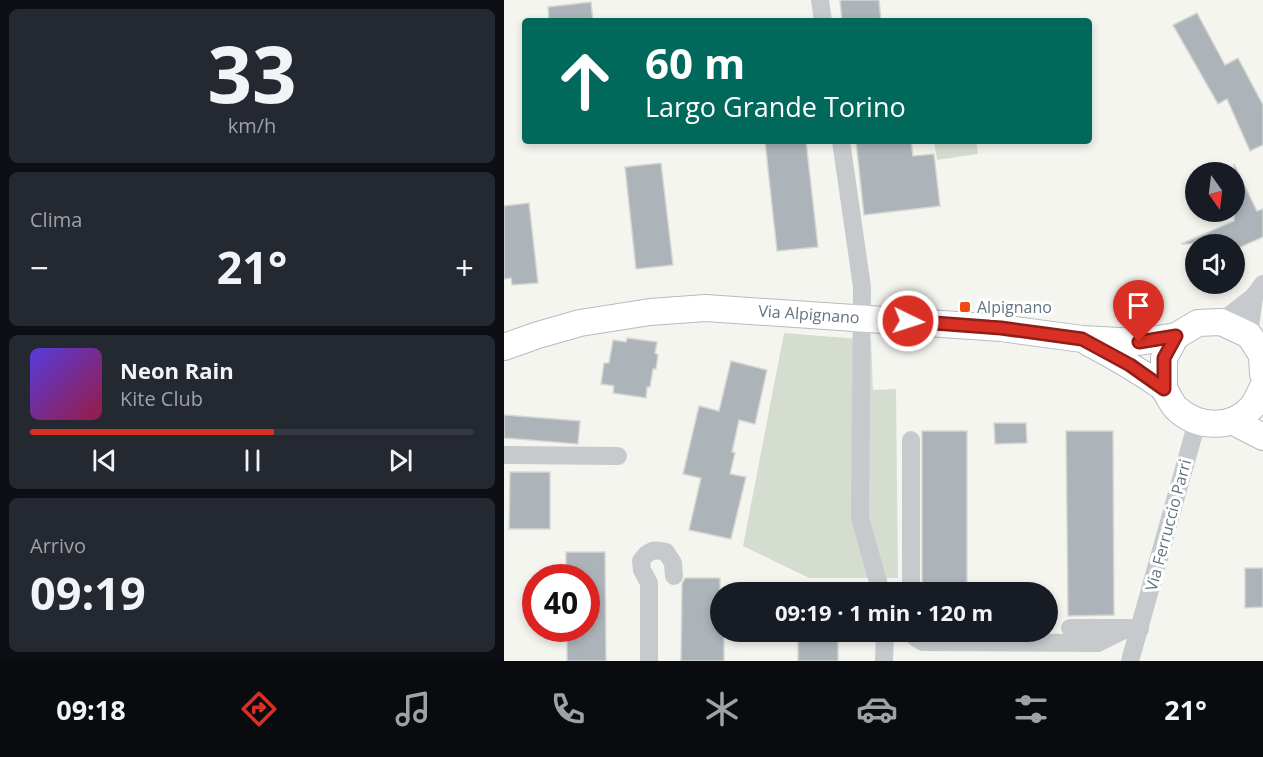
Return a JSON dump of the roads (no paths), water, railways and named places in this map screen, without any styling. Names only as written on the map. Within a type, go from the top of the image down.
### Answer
[{"type":"street","points":[[820,0],[823,18]]},
{"type":"street","points":[[841,144],[862,287],[860,518],[878,582]]},
{"type":"street","points":[[1258,290],[1221,322],[1249,335],[1262,355],[1263,374]]},
{"type":"street","points":[[1249,335],[1258,290]]},
{"type":"street","name":"Via Alpignano","points":[[504,347],[538,334],[580,323],[650,312],[706,308],[861,317],[1001,328],[1082,339],[1139,342],[1176,336],[1198,323],[1221,322]]},
{"type":"street","name":"Via Alpignano","points":[[504,339],[538,334]]},
{"type":"street","points":[[1164,389],[1164,358],[1176,336]]},
{"type":"street","points":[[1082,339],[1130,365],[1164,389],[1175,408],[1197,422],[1212,424],[1232,421],[1252,407],[1263,387]]},
{"type":"street","points":[[1232,421],[1263,436]]},
{"type":"street","name":"Via Ferruccio Parri","points":[[1130,661],[1134,628],[1197,422]]},
{"type":"street","points":[[911,440],[911,582]]},
{"type":"street","points":[[504,455],[618,456]]},
{"type":"street","points":[[649,661],[649,583],[642,570],[641,561],[645,553],[655,549],[666,552],[673,563],[674,576]]},
{"type":"street","points":[[1071,628],[1134,628]]},
{"type":"street","points":[[923,642],[1098,643],[1134,628]]},
{"type":"street","points":[[884,661],[885,642]]},
{"type":"place","name":"Alpignano","points":[[965,307]]}]
